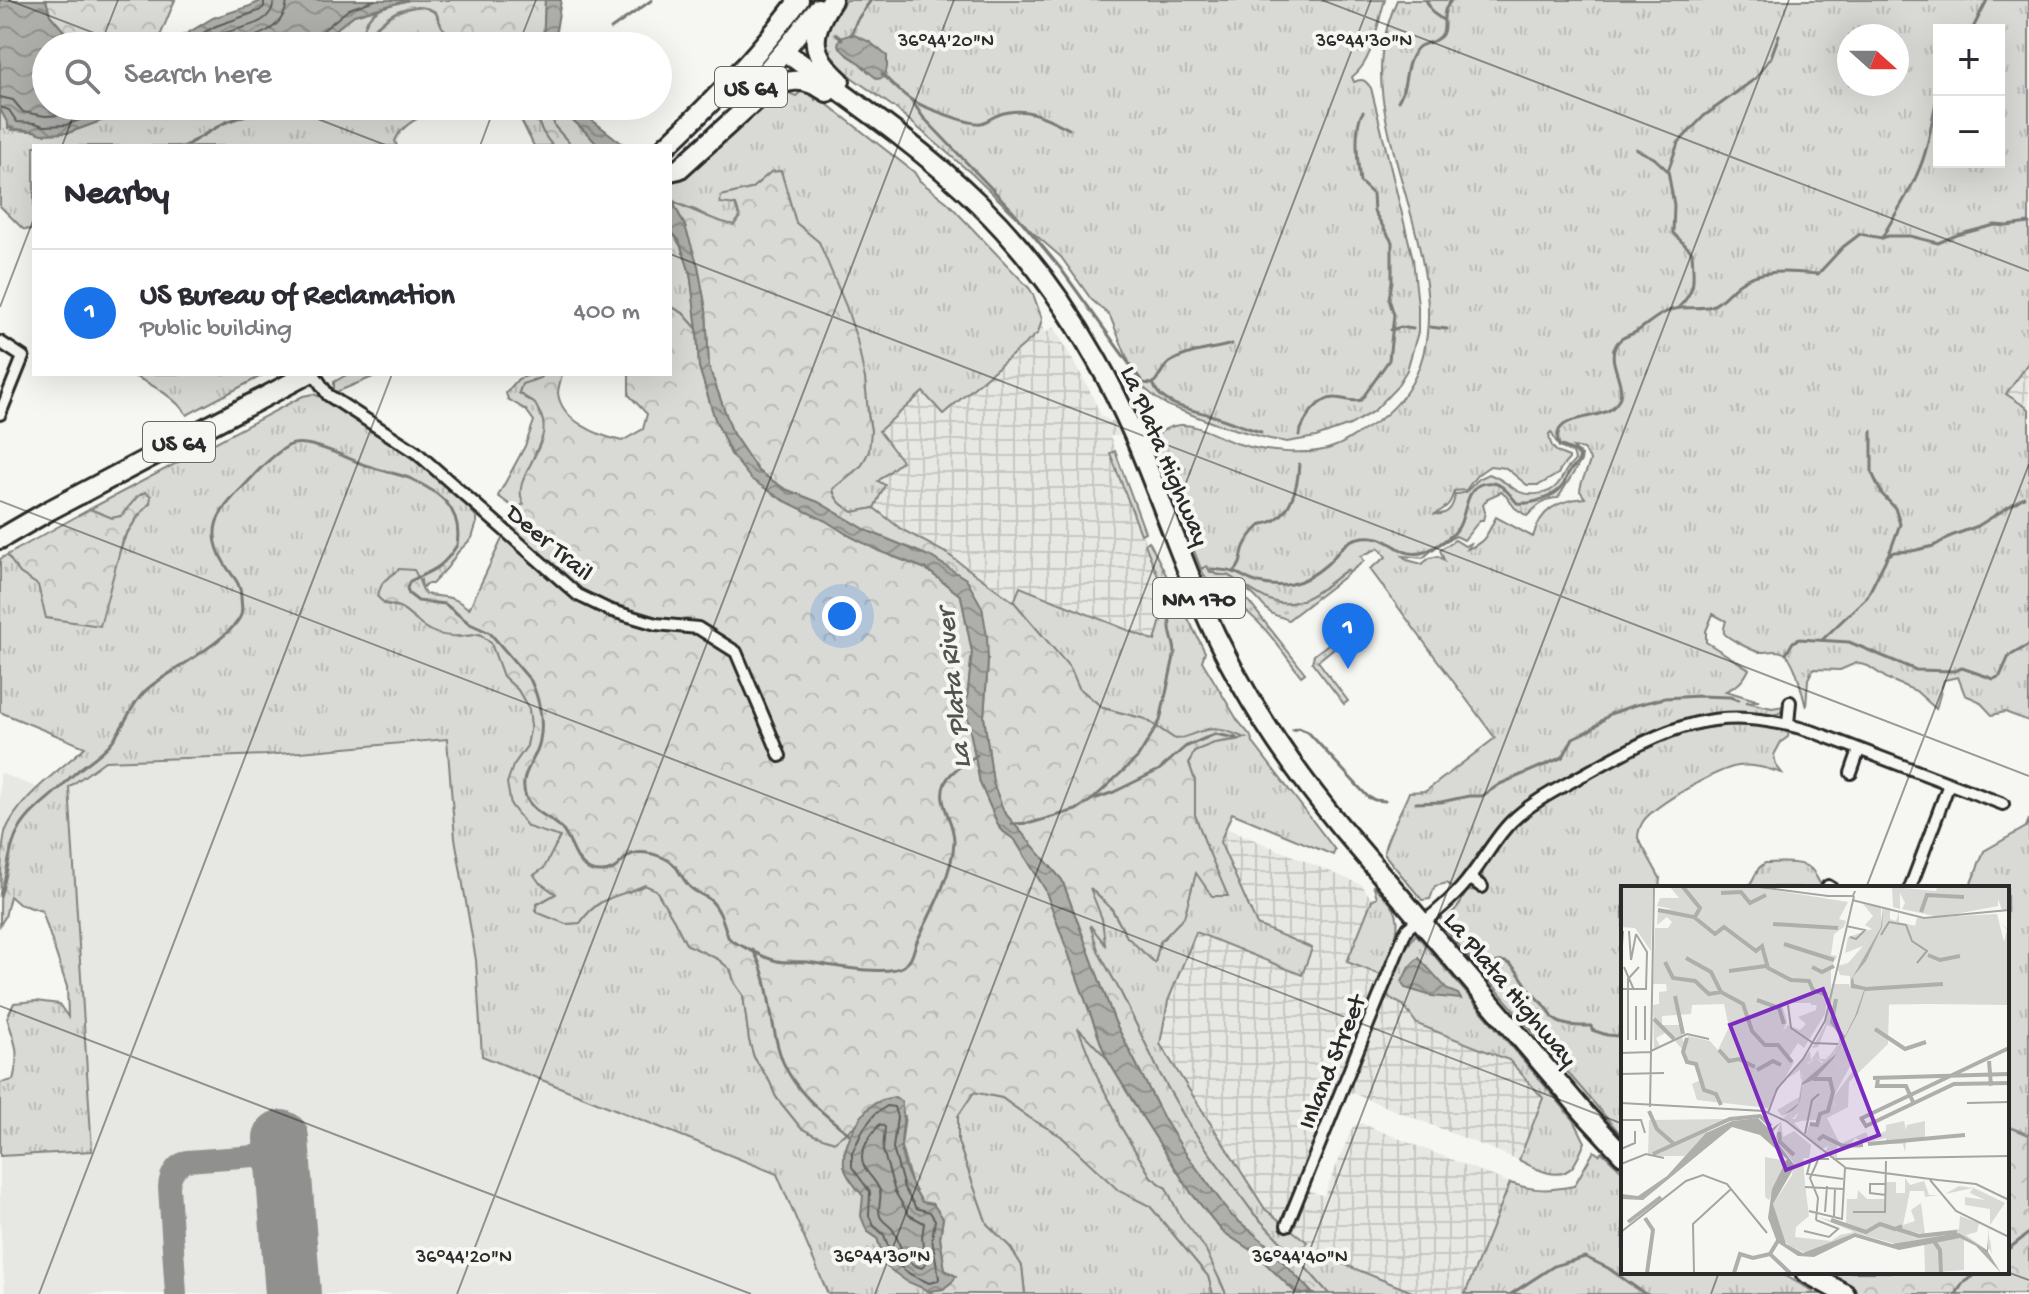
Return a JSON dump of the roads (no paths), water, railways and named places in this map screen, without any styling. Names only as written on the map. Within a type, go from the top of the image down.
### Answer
[{"type":"highway","name":"US 64","points":[[668,144],[774,34],[799,0]]},
{"type":"highway","points":[[720,92],[738,83],[758,60],[784,51],[792,19],[806,0]]},
{"type":"highway","name":"US 64","points":[[672,167],[723,118],[784,51],[823,0]]},
{"type":"highway","points":[[672,169],[679,169],[764,92],[784,82],[801,81],[817,85],[869,124],[885,125],[879,110],[843,84],[820,57],[815,43],[817,24],[832,0]]},
{"type":"highway","name":"La Plata Highway","points":[[784,51],[934,163],[1004,230],[1036,270],[1080,332],[1106,376],[1126,417],[1199,600],[1251,702],[1305,782],[1621,1153]]},
{"type":"highway","name":"US 64","points":[[0,539],[307,376]]},
{"type":"highway","points":[[1809,1274],[1845,1294]]},
{"type":"street","points":[[0,342],[23,357],[0,414]]},
{"type":"street","name":"Deer Trail","points":[[313,376],[328,395],[416,452],[578,595],[609,610],[656,624],[698,628],[736,652],[780,756]]},
{"type":"street","points":[[1788,724],[1790,702]]},
{"type":"street","name":"Inland Street","points":[[1287,1225],[1408,928],[1457,893],[1499,837],[1521,814],[1547,796],[1646,740],[1688,724],[1743,718],[1788,724],[1814,732],[2003,804]]},
{"type":"street","points":[[1851,773],[1859,750]]},
{"type":"street","points":[[1911,886],[1949,784]]},
{"type":"street","points":[[1470,878],[1482,887]]},
{"type":"water","points":[[0,0],[46,0],[50,15],[65,32],[32,32],[32,120],[103,120],[68,133],[42,134],[8,128],[0,109]]},
{"type":"water","points":[[263,0],[409,0],[354,15],[333,32],[189,32],[213,18]]},
{"type":"water","points":[[545,0],[561,0],[556,32],[544,32]]},
{"type":"water","points":[[852,34],[870,42],[887,56],[885,77],[878,79],[840,48],[840,38]]},
{"type":"water","points":[[573,120],[592,120],[623,144],[596,144]]},
{"type":"water","points":[[672,203],[685,226],[698,266],[706,310],[709,367],[733,434],[758,471],[785,489],[818,502],[868,531],[931,557],[966,579],[982,607],[987,636],[984,717],[993,783],[1004,812],[1062,880],[1115,1022],[1164,1119],[1184,1151],[1231,1215],[1265,1243],[1313,1294],[1297,1294],[1255,1253],[1222,1231],[1192,1194],[1106,1057],[1045,889],[1015,840],[1000,829],[980,783],[966,709],[972,652],[961,596],[926,569],[879,551],[781,499],[751,479],[731,454],[715,419],[699,367],[690,273],[679,240],[672,232]]},
{"type":"water","points":[[1419,958],[1448,990],[1458,994],[1461,999],[1432,996],[1405,988],[1402,982],[1405,975]]},
{"type":"water","points":[[895,1097],[901,1101],[901,1147],[908,1176],[922,1202],[933,1204],[943,1218],[940,1238],[945,1270],[956,1276],[943,1289],[929,1291],[906,1281],[887,1267],[877,1238],[867,1231],[861,1216],[863,1196],[845,1169],[847,1144],[861,1118],[874,1104]]},
{"type":"waterway","points":[[611,29],[652,0]]},
{"type":"waterway","points":[[851,35],[871,0]]},
{"type":"waterway","points":[[1426,0],[1433,13],[1443,20]]},
{"type":"waterway","points":[[1398,101],[1411,58],[1418,47],[1441,36],[1445,11],[1451,0]]},
{"type":"waterway","points":[[1975,24],[1987,0]]},
{"type":"waterway","points":[[835,34],[842,39]]},
{"type":"waterway","points":[[1678,308],[1689,295],[1693,276],[1692,252],[1673,233],[1674,205],[1668,171],[1678,143],[1704,116],[1756,78],[1771,57],[1779,35]]},
{"type":"waterway","points":[[882,74],[910,99],[956,118],[981,123],[1017,111],[1043,117],[1069,129]]},
{"type":"waterway","points":[[1882,238],[1921,164],[1938,96]]},
{"type":"waterway","points":[[912,101],[923,117],[1014,212],[1061,269],[1143,383],[1153,384],[1167,365],[1176,359],[1232,344]]},
{"type":"waterway","points":[[1299,435],[1308,417],[1322,402],[1335,398],[1361,400],[1389,360],[1394,315],[1389,299],[1392,242],[1374,211],[1373,194],[1360,182],[1357,136],[1363,112]]},
{"type":"waterway","points":[[188,144],[232,120]]},
{"type":"waterway","points":[[1636,149],[1654,158],[1668,171]]},
{"type":"waterway","points":[[1212,569],[1233,572],[1264,584],[1283,585],[1309,577],[1326,565],[1348,542],[1358,538],[1383,540],[1409,553],[1434,548],[1457,530],[1471,493],[1482,484],[1498,485],[1517,503],[1543,499],[1560,489],[1580,457],[1559,445],[1561,428],[1567,423],[1604,413],[1618,402],[1620,387],[1613,355],[1617,343],[1663,313],[1681,308],[1712,306],[1740,283],[1757,275],[1778,272],[1818,274],[1860,234],[1882,238],[1910,236],[1938,243],[1995,225],[2029,223]]},
{"type":"waterway","points":[[1391,330],[1401,327],[1413,329]]},
{"type":"waterway","points":[[1430,327],[1447,329]]},
{"type":"waterway","points":[[1154,385],[1162,397],[1176,405],[1261,432]]},
{"type":"waterway","points":[[1822,640],[1867,597],[1900,524],[1895,508],[1882,494],[1872,473],[1872,431]]},
{"type":"waterway","name":"La Plata River","points":[[0,896],[13,845],[28,817],[109,745],[144,692],[214,643],[235,624],[242,613],[241,592],[219,554],[216,523],[226,505],[264,465],[288,446],[296,444],[316,446],[409,478],[430,489],[446,503],[456,521],[457,545],[442,564],[410,581],[407,588],[418,601],[445,604],[470,624],[490,633],[531,681],[541,717],[541,733],[524,781],[529,802],[563,830],[579,860],[589,870],[607,872],[636,853],[668,860],[691,888],[713,903],[728,937],[760,955],[781,962],[872,970],[904,966],[912,957],[953,854],[954,834],[943,798],[945,783],[954,771],[977,755]]},
{"type":"waterway","points":[[1234,572],[1253,532],[1275,520],[1286,509],[1296,487],[1299,464]]},
{"type":"waterway","points":[[1889,555],[1934,546],[1978,526],[2024,497]]},
{"type":"waterway","points":[[1012,824],[1031,823],[1076,810],[1093,799],[1138,757],[1160,721],[1175,652],[1170,618]]},
{"type":"waterway","points":[[1786,654],[1793,642],[1799,639],[1849,642],[1916,670],[1954,671],[1962,668],[1994,679],[2000,676],[2009,656],[2029,645]]},
{"type":"waterway","points":[[1416,803],[1482,796],[1500,784],[1563,757],[1573,738],[1592,729],[1610,714],[1632,706],[1665,698],[1699,696],[1739,700]]},
{"type":"waterway","points":[[1293,730],[1298,728],[1308,732],[1368,797],[1385,801]]},
{"type":"waterway","points":[[1094,799],[1159,770],[1185,747],[1215,734],[1236,738]]},
{"type":"waterway","points":[[753,950],[764,977],[783,1062],[795,1084],[849,1134]]},
{"type":"waterway","points":[[1478,975],[1496,963],[1508,963],[1558,1022],[1591,1026],[1592,1030],[1607,1035],[1618,1036],[1621,1032]]},
{"type":"waterway","points":[[2009,1248],[2029,1233]]},
{"type":"waterway","points":[[1511,1294],[1554,1266],[1585,1257],[1608,1268],[1645,1294]]},
{"type":"waterway","points":[[1956,1294],[1963,1283],[1975,1274]]},
{"type":"place","name":"US Bureau of Reclamation","points":[[1348,669]]}]
